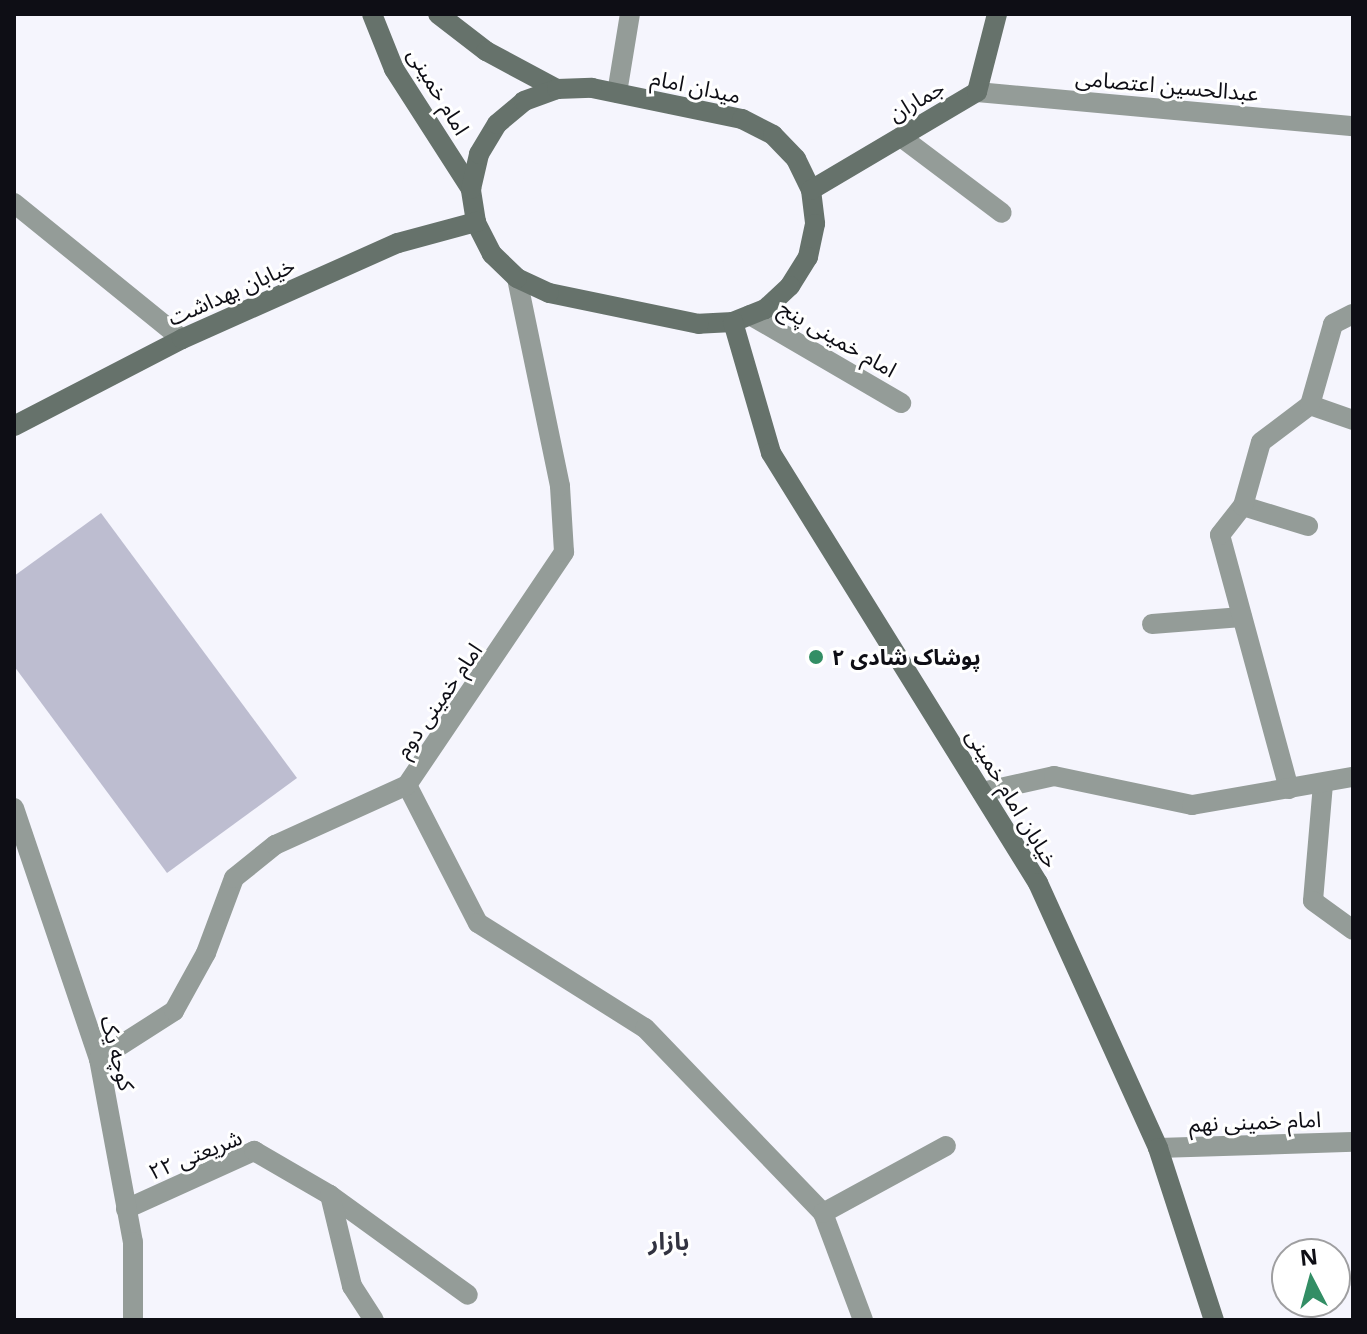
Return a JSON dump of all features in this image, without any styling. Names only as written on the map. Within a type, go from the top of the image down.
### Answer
[{"type":"main road","name":"امام خمینی","points":[[372,14],[394,69],[471,189]]},
{"type":"main road","name":"امام خمینی","points":[[438,14],[486,51],[557,89]]},
{"type":"main road","name":"جماران","points":[[811,190],[977,92],[997,14]]},
{"type":"main road","name":"میدان امام","points":[[557,89],[617,93],[742,119],[773,135],[796,159],[811,190],[815,224],[808,257],[790,286],[742,318],[684,321],[549,293],[517,278],[492,254],[476,222],[471,189],[479,154],[497,124],[524,101],[557,89]]},
{"type":"main road","name":"خیابان بهداشت","points":[[14,426],[182,339],[398,243],[476,222]]},
{"type":"main road","name":"خیابان امام خمینی","points":[[742,318],[771,453],[1038,883],[1158,1148],[1214,1320]]},
{"type":"street","points":[[617,93],[630,14]]},
{"type":"street","name":"عبدالحسین اعتصامی","points":[[977,92],[1353,126]]},
{"type":"street","points":[[901,137],[1002,213]]},
{"type":"street","points":[[14,203],[182,339]]},
{"type":"street","name":"امام خمینی دوم","points":[[99,1059],[174,1011],[206,953],[234,878],[275,845],[407,785],[564,552],[560,486],[517,278]]},
{"type":"street","points":[[1289,789],[1220,535],[1243,506],[1261,442],[1310,405],[1333,324],[1353,314]]},
{"type":"street","name":"امام خمینی پنج","points":[[742,318],[901,403]]},
{"type":"street","points":[[1310,405],[1353,420]]},
{"type":"street","points":[[1243,506],[1308,526]]},
{"type":"street","points":[[1152,624],[1242,617]]},
{"type":"street","points":[[982,792],[1054,776],[1192,805],[1353,777]]},
{"type":"street","points":[[1323,784],[1313,901],[1353,930]]},
{"type":"street","points":[[407,785],[478,923],[645,1028],[823,1213],[863,1320]]},
{"type":"street","name":"کوچه یک","points":[[14,808],[99,1059],[126,1209],[133,1320]]},
{"type":"street","name":"امام خمینی نهم","points":[[1158,1148],[1353,1142]]},
{"type":"street","points":[[823,1213],[946,1146]]},
{"type":"street","name":"شریعتی ۲۲","points":[[126,1209],[254,1151],[330,1195]]},
{"type":"street","points":[[330,1195],[468,1295]]},
{"type":"street","points":[[330,1195],[352,1286],[374,1320]]},
{"type":"building","points":[[101,513],[297,778],[167,873],[14,666],[14,576]]},
{"type":"place","name":"پوشاک شادی ۲","points":[[816,657]]},
{"type":"district","name":"بازار","points":[[669,1241]]}]
